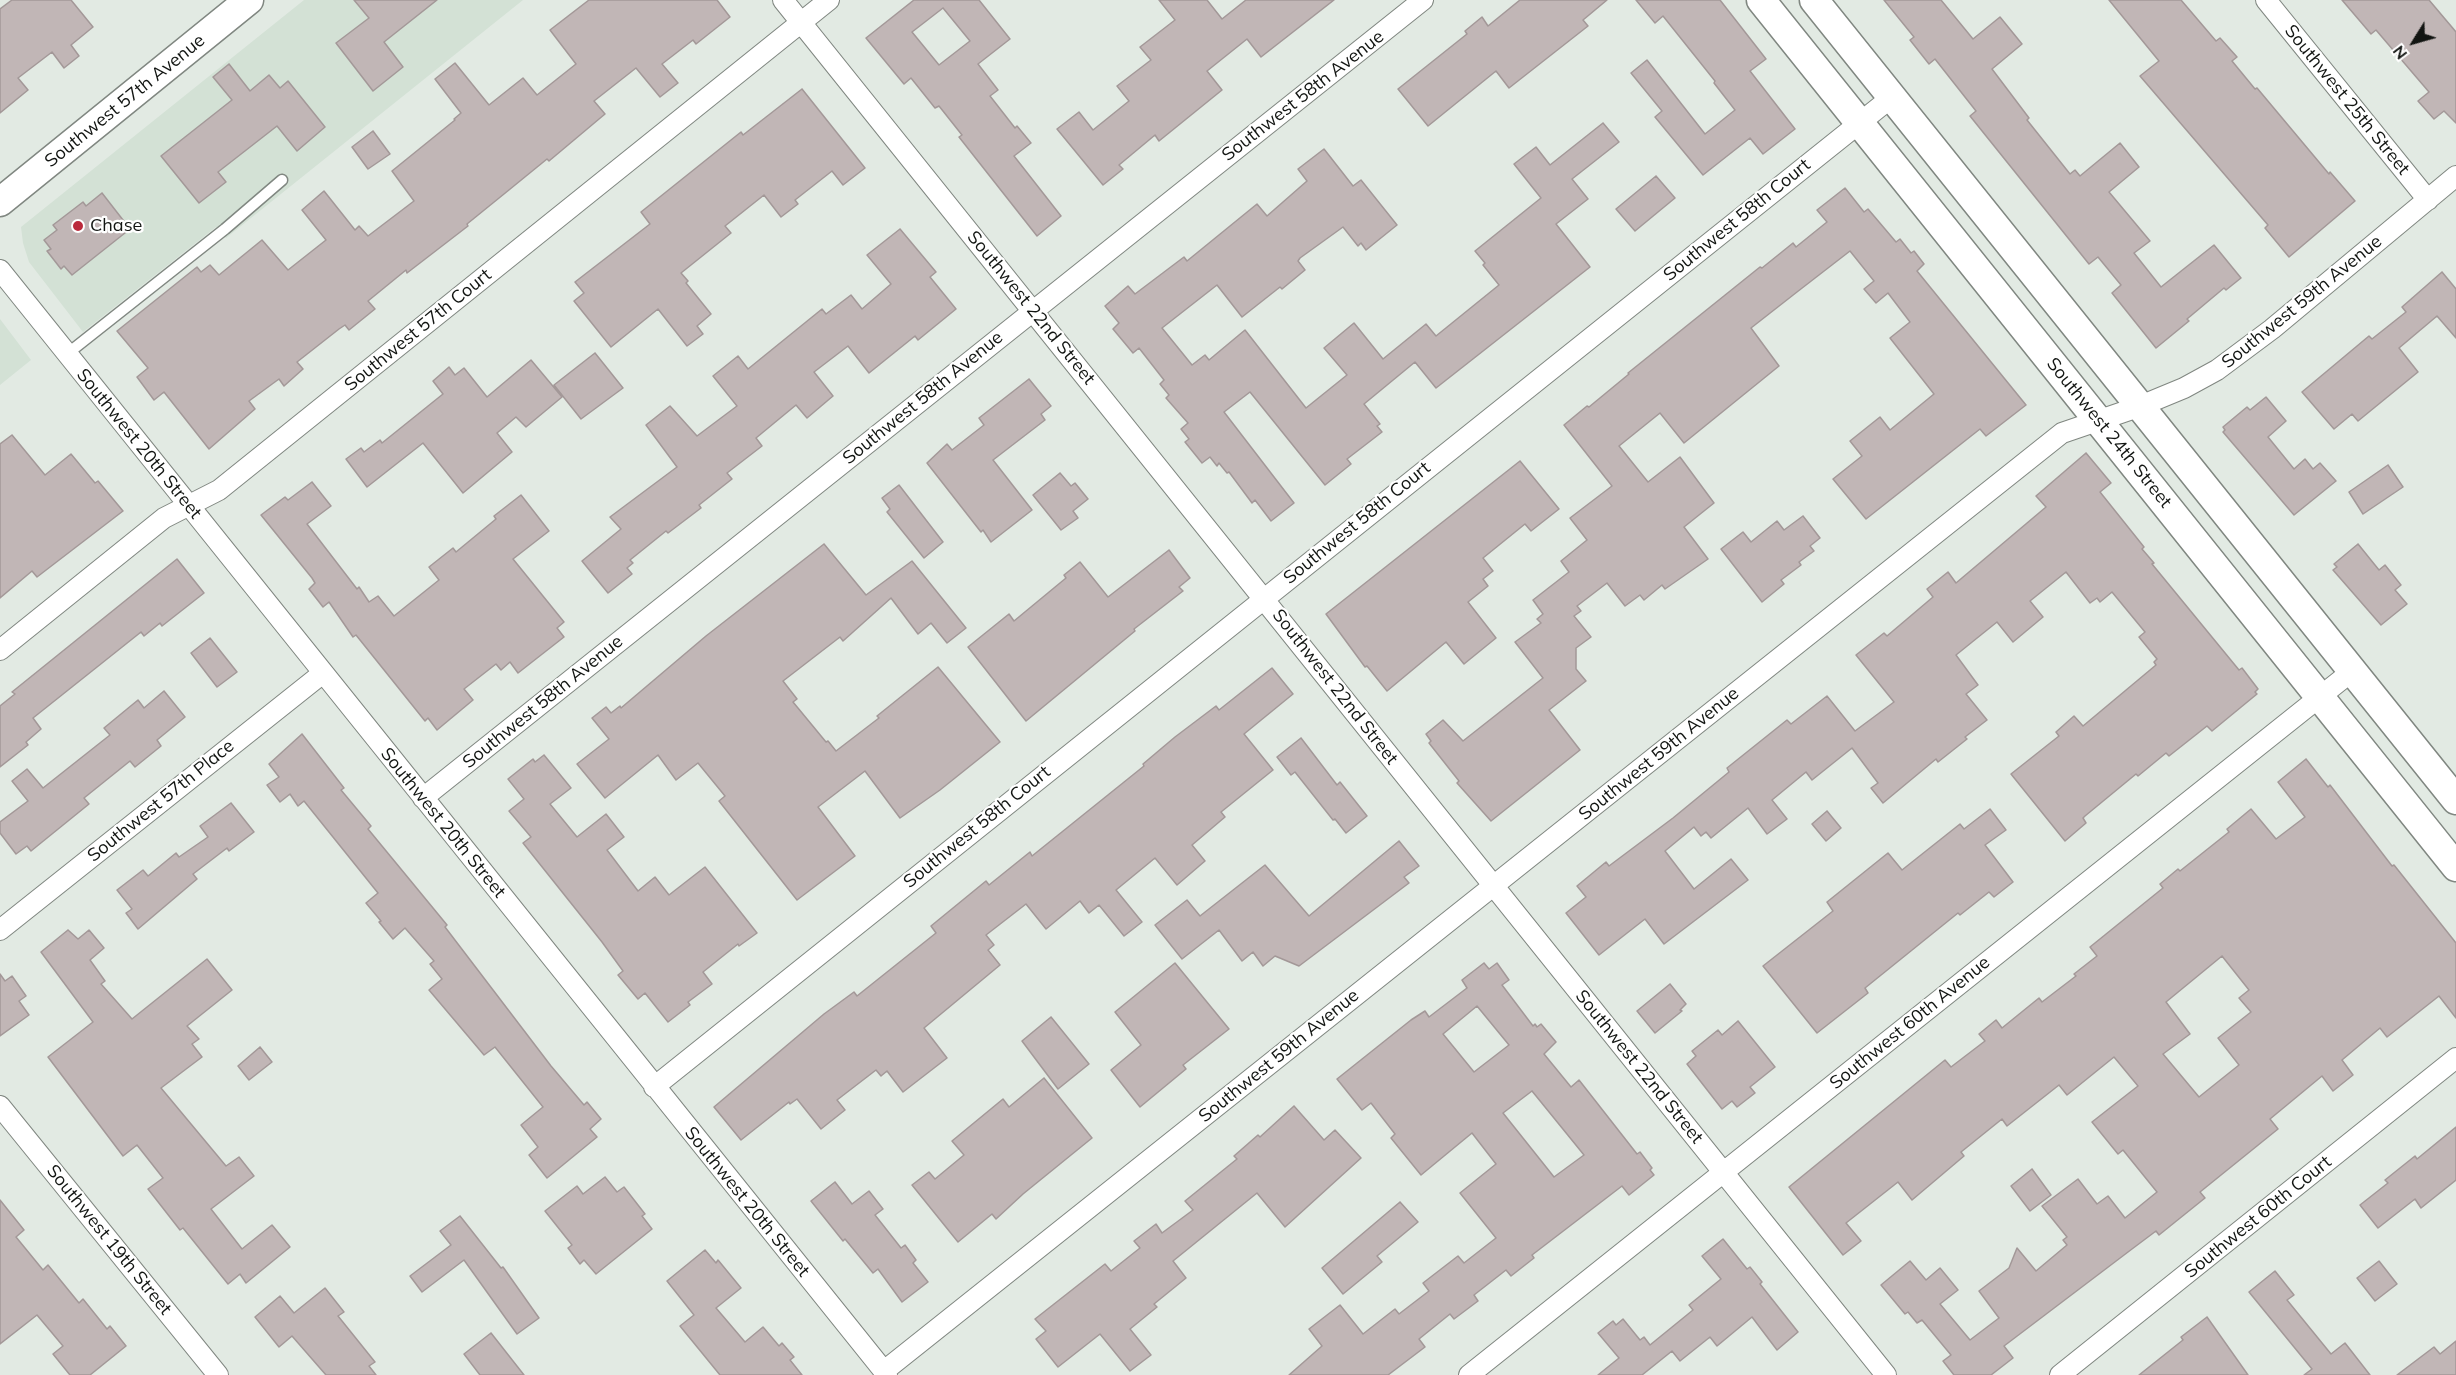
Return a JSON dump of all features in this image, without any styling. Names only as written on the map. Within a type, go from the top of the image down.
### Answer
[{"type":"main road","name":"Southwest 57th Avenue","points":[[0,202],[249,0]]},
{"type":"main road","name":"Southwest 24th Street","points":[[1761,0],[2456,867]]},
{"type":"main road","points":[[1814,0],[2138,407],[2456,800]]},
{"type":"street","name":"Southwest 22nd Street","points":[[783,0],[1886,1375]]},
{"type":"street","name":"Southwest 57th Court","points":[[0,650],[164,518],[219,490],[829,0]]},
{"type":"street","name":"Southwest 58th Avenue","points":[[423,798],[1423,0]]},
{"type":"street","name":"Southwest 25th Street","points":[[2266,0],[2428,200]]},
{"type":"street","name":"Southwest 58th Court","points":[[654,1087],[1263,597],[1892,97]]},
{"type":"street","name":"Southwest 59th Avenue","points":[[885,1373],[2062,433],[2138,407],[2184,388],[2227,364],[2272,330],[2456,176]]},
{"type":"street","name":"Southwest 20th Street","points":[[0,270],[885,1373]]},
{"type":"street","name":"Southwest 60th Avenue","points":[[1469,1375],[2351,672]]},
{"type":"street","name":"Southwest 57th Place","points":[[0,930],[323,673]]},
{"type":"street","name":"Southwest 60th Court","points":[[2060,1375],[2456,1058]]},
{"type":"street","name":"Southwest 19th Street","points":[[0,1106],[218,1375]]},
{"type":"lane","points":[[66,354],[225,229],[282,180]]},
{"type":"shaded area","points":[[304,0],[523,0],[226,238],[216,227],[83,332],[29,262],[21,227]]},
{"type":"shaded area","points":[[0,319],[31,360],[0,385]]},
{"type":"building","points":[[12,0],[71,0],[93,27],[71,45],[79,56],[64,68],[52,52],[18,78],[28,90],[0,113],[0,9]]},
{"type":"building","points":[[354,0],[437,0],[384,42],[403,67],[373,91],[336,43],[369,18]]},
{"type":"building","points":[[589,0],[717,0],[730,17],[696,44],[693,40],[662,64],[678,83],[660,97],[636,68],[594,101],[605,114],[549,161],[547,159],[467,224],[468,226],[407,273],[406,270],[368,301],[375,309],[349,330],[345,325],[339,329],[297,362],[303,369],[284,386],[279,379],[249,401],[255,409],[209,449],[164,392],[154,400],[137,377],[148,368],[117,331],[197,267],[201,272],[210,265],[219,275],[262,240],[288,270],[326,240],[302,210],[324,191],[355,230],[359,226],[368,236],[414,201],[392,171],[461,113],[435,79],[455,63],[489,105],[523,78],[537,95],[576,64],[550,30]]},
{"type":"building","points":[[914,0],[979,0],[1010,39],[978,64],[998,90],[990,96],[1015,128],[1017,126],[1031,143],[1014,156],[1061,216],[1037,236],[959,137],[962,135],[939,106],[935,108],[911,78],[904,84],[866,38]],"holes":[[[943,8],[970,41],[939,65],[912,32]]]},
{"type":"building","points":[[1159,0],[1207,0],[1222,19],[1246,0],[1334,0],[1261,57],[1247,39],[1207,71],[1222,90],[1159,141],[1155,135],[1119,165],[1123,169],[1103,185],[1057,129],[1079,112],[1093,130],[1129,101],[1117,86],[1151,60],[1140,47],[1175,20]]},
{"type":"building","points":[[1520,0],[1607,0],[1583,20],[1588,26],[1509,88],[1496,71],[1428,126],[1398,89],[1467,34],[1465,31],[1482,17],[1488,26]]},
{"type":"building","points":[[1636,0],[1720,0],[1766,59],[1750,71],[1795,129],[1763,154],[1750,138],[1703,175],[1655,117],[1662,111],[1631,73],[1647,60],[1705,134],[1735,110],[1663,16],[1655,23]]},
{"type":"building","points":[[1884,0],[1941,0],[1973,39],[2000,17],[2022,44],[1992,69],[2029,118],[2027,120],[2070,174],[2075,170],[2080,176],[2120,143],[2139,167],[2109,192],[2150,241],[2134,253],[2161,287],[2214,245],[2241,278],[2226,290],[2224,288],[2156,348],[2112,293],[2121,285],[2098,257],[2089,264],[1970,116],[1976,111],[1935,59],[1929,64],[1910,40],[1914,37]]},
{"type":"building","points":[[2109,0],[2181,0],[2216,41],[2220,38],[2237,57],[2232,61],[2355,201],[2289,257],[2265,228],[2268,225],[2140,76],[2159,61]]},
{"type":"building","points":[[2342,0],[2429,0],[2456,32],[2456,123],[2444,111],[2434,119],[2418,101],[2429,92],[2376,30],[2371,34]]},
{"type":"building","points":[[229,64],[250,91],[269,75],[280,88],[288,81],[325,127],[297,151],[277,126],[218,172],[226,182],[199,203],[161,156],[232,100],[213,77]]},
{"type":"building","points":[[802,89],[865,168],[843,185],[832,171],[795,200],[798,204],[781,217],[764,195],[725,226],[731,233],[681,273],[688,281],[686,283],[711,314],[697,326],[703,334],[687,346],[658,309],[611,347],[574,301],[584,293],[575,282],[650,224],[641,212],[741,132],[743,135]]},
{"type":"building","points":[[1603,123],[1619,142],[1572,179],[1588,199],[1556,224],[1590,267],[1436,388],[1415,362],[1364,404],[1380,424],[1377,426],[1382,432],[1347,459],[1351,464],[1325,485],[1250,392],[1224,412],[1294,503],[1271,521],[1255,500],[1252,503],[1229,472],[1227,473],[1219,463],[1217,466],[1210,457],[1202,463],[1185,442],[1189,439],[1181,429],[1188,423],[1166,398],[1169,395],[1160,384],[1164,380],[1139,348],[1133,353],[1113,329],[1119,323],[1105,306],[1128,286],[1135,294],[1184,257],[1187,261],[1257,204],[1267,216],[1307,181],[1298,169],[1324,149],[1353,186],[1361,180],[1397,225],[1366,250],[1361,243],[1358,246],[1343,227],[1300,258],[1298,261],[1305,270],[1242,317],[1217,285],[1162,328],[1192,365],[1205,355],[1209,360],[1245,330],[1306,408],[1347,375],[1324,348],[1354,323],[1383,359],[1426,324],[1436,336],[1499,285],[1475,251],[1541,198],[1514,164],[1536,147],[1550,165]]},
{"type":"building","points":[[373,131],[390,154],[368,169],[352,147]]},
{"type":"building","points":[[1656,176],[1675,198],[1635,231],[1616,209]]},
{"type":"building","points":[[1845,188],[1864,212],[1868,209],[1896,242],[1900,239],[1911,253],[1914,251],[1924,264],[1917,271],[2026,405],[1986,436],[1980,429],[1866,519],[1833,479],[1862,456],[1850,441],[1880,417],[1890,430],[1934,394],[1890,338],[1910,322],[1888,293],[1876,303],[1864,289],[1874,281],[1850,251],[1797,292],[1751,328],[1779,366],[1684,443],[1660,413],[1619,446],[1648,482],[1680,457],[1714,503],[1684,527],[1708,559],[1665,589],[1662,585],[1644,600],[1640,595],[1625,606],[1607,583],[1577,606],[1581,611],[1574,616],[1591,637],[1576,648],[1576,669],[1586,681],[1549,710],[1580,750],[1491,821],[1457,783],[1459,781],[1429,743],[1431,741],[1426,734],[1443,720],[1463,741],[1543,678],[1515,642],[1541,623],[1537,619],[1543,614],[1533,600],[1569,572],[1561,561],[1587,540],[1570,518],[1612,486],[1564,425],[1760,267],[1762,268],[1793,243],[1796,247],[1827,222],[1817,210]]},
{"type":"building","points":[[102,193],[130,229],[72,275],[64,266],[61,269],[47,251],[51,249],[44,240],[57,230],[53,225],[83,202],[86,206]]},
{"type":"building","points":[[900,229],[936,272],[930,277],[956,309],[918,340],[915,336],[869,373],[848,346],[814,372],[833,396],[807,418],[796,405],[756,438],[762,446],[727,473],[732,479],[699,505],[701,508],[668,533],[666,531],[630,560],[633,563],[627,568],[632,574],[608,593],[582,561],[621,529],[610,517],[677,467],[646,425],[670,406],[697,436],[737,406],[713,376],[738,356],[748,369],[822,309],[826,314],[851,295],[862,309],[891,284],[867,255]]},
{"type":"building","points":[[2442,272],[2456,289],[2456,338],[2437,316],[2399,348],[2418,372],[2358,421],[2352,414],[2334,429],[2302,392],[2369,336],[2372,339],[2406,312],[2402,307]]},
{"type":"building","points":[[595,353],[623,388],[581,419],[554,385]]},
{"type":"building","points":[[531,360],[562,397],[526,427],[516,417],[497,433],[512,452],[463,493],[423,443],[367,487],[346,459],[361,448],[364,452],[380,440],[382,443],[443,394],[433,381],[449,367],[455,375],[464,368],[487,397]]},
{"type":"building","points":[[1029,379],[1051,406],[1041,414],[1045,420],[993,460],[1032,510],[991,542],[927,463],[947,444],[952,450],[984,425],[979,418]]},
{"type":"building","points":[[2266,397],[2286,421],[2268,437],[2294,469],[2305,459],[2313,469],[2320,463],[2336,481],[2294,515],[2223,432],[2225,430],[2223,427],[2247,407],[2250,410]]},
{"type":"building","points":[[12,435],[45,475],[71,454],[95,483],[98,481],[123,511],[37,577],[32,571],[0,598],[0,444]]},
{"type":"building","points":[[2086,453],[2111,483],[2100,492],[2144,547],[2142,549],[2154,563],[2152,564],[2239,670],[2242,668],[2258,689],[2255,692],[2257,694],[2212,731],[2207,726],[2169,756],[2166,753],[2138,776],[2136,774],[2085,816],[2083,818],[2086,823],[2065,841],[2011,774],[2059,736],[2056,732],[2074,716],[2083,726],[2156,665],[2154,662],[2157,659],[2139,637],[2145,632],[2112,592],[2100,602],[2097,598],[2090,603],[2066,572],[2030,601],[2043,617],[2013,642],[1997,622],[1956,655],[1978,685],[1966,694],[1987,720],[1965,737],[1967,739],[1938,762],[1936,759],[1883,803],[1871,788],[1878,783],[1852,748],[1812,780],[1806,772],[1772,800],[1787,819],[1767,834],[1748,808],[1711,838],[1706,832],[1701,836],[1694,827],[1665,851],[1694,889],[1731,859],[1748,880],[1664,944],[1645,919],[1599,955],[1566,913],[1586,897],[1577,886],[1606,862],[1609,866],[1673,818],[1729,772],[1727,768],[1787,720],[1791,724],[1827,696],[1855,731],[1894,702],[1856,655],[1884,633],[1887,636],[1933,597],[1927,589],[1948,572],[1956,583],[2046,507],[2036,496]]},
{"type":"building","points":[[1520,461],[1559,509],[1531,531],[1525,524],[1483,558],[1493,571],[1483,579],[1488,586],[1468,602],[1496,638],[1464,664],[1446,642],[1387,691],[1367,666],[1365,667],[1326,614]]},
{"type":"building","points":[[2388,465],[2403,487],[2363,514],[2349,492]]},
{"type":"building","points":[[1060,473],[1071,486],[1075,483],[1088,499],[1073,511],[1078,518],[1061,530],[1033,495]]},
{"type":"building","points":[[312,482],[331,506],[307,524],[369,602],[378,596],[394,616],[439,580],[429,567],[453,548],[456,552],[496,519],[494,516],[521,495],[549,531],[513,559],[564,622],[557,628],[564,637],[518,673],[510,662],[501,670],[496,664],[464,689],[473,700],[437,730],[428,718],[425,721],[356,635],[353,637],[329,602],[323,607],[309,589],[315,583],[312,578],[261,515],[285,497],[288,500]]},
{"type":"building","points":[[899,485],[943,542],[924,558],[887,512],[890,509],[882,498]]},
{"type":"building","points":[[1803,516],[1820,538],[1810,546],[1814,551],[1799,562],[1801,565],[1781,580],[1784,584],[1762,602],[1721,549],[1743,532],[1751,542],[1777,521],[1784,530]]},
{"type":"building","points":[[824,544],[866,595],[912,561],[966,628],[947,643],[931,623],[918,634],[891,598],[843,641],[840,637],[783,681],[797,699],[793,702],[826,742],[828,741],[836,751],[879,718],[877,716],[938,667],[1000,742],[940,790],[900,818],[865,771],[818,807],[855,856],[797,900],[719,801],[725,796],[698,763],[676,780],[658,755],[605,798],[577,764],[609,739],[592,718],[606,707],[611,713],[620,706],[621,708],[706,636]]},
{"type":"building","points":[[2358,544],[2379,570],[2385,565],[2401,585],[2395,590],[2407,604],[2381,625],[2333,570],[2337,567],[2334,564]]},
{"type":"building","points":[[1169,550],[1190,578],[1179,587],[1183,591],[1134,629],[1135,631],[1026,721],[968,647],[1009,614],[1014,621],[1066,578],[1064,575],[1080,562],[1108,597]]},
{"type":"building","points":[[177,559],[204,593],[162,626],[160,623],[144,636],[141,632],[33,718],[41,729],[26,742],[28,745],[0,767],[0,706],[15,694],[12,692]]},
{"type":"building","points":[[210,638],[237,672],[217,687],[191,653]]},
{"type":"building","points":[[1272,668],[1293,694],[1244,734],[1273,770],[1221,812],[1225,817],[1192,845],[1205,861],[1177,885],[1155,858],[1116,890],[1142,922],[1124,936],[1099,905],[1089,913],[1080,901],[1046,929],[1026,904],[986,935],[994,945],[988,950],[1000,965],[924,1028],[947,1058],[903,1092],[887,1071],[881,1076],[876,1070],[837,1100],[845,1110],[821,1129],[797,1099],[790,1104],[789,1102],[741,1140],[714,1107],[824,1014],[854,992],[857,996],[936,933],[931,926],[986,881],[989,885],[1030,852],[1032,856],[1144,766],[1143,764],[1175,737],[1216,706],[1219,710]]},
{"type":"building","points":[[164,691],[185,717],[157,740],[161,746],[135,767],[130,761],[84,798],[89,804],[31,851],[27,846],[16,854],[0,833],[0,822],[28,801],[12,781],[27,769],[43,788],[110,735],[104,728],[138,700],[144,708]]},
{"type":"building","points":[[302,734],[344,788],[341,790],[371,826],[368,829],[447,925],[445,927],[551,1066],[584,1105],[587,1102],[601,1119],[590,1129],[597,1137],[547,1178],[529,1155],[538,1147],[521,1125],[543,1107],[495,1047],[484,1055],[429,990],[442,979],[430,964],[434,961],[405,928],[393,939],[379,922],[381,921],[366,903],[378,893],[304,801],[298,806],[290,794],[280,802],[267,785],[279,777],[269,764]]},
{"type":"building","points":[[1301,738],[1337,785],[1340,782],[1367,816],[1346,833],[1295,772],[1291,775],[1277,757]]},
{"type":"building","points":[[544,755],[571,788],[550,804],[577,837],[606,814],[624,837],[607,850],[638,891],[655,877],[669,895],[705,867],[757,933],[739,946],[738,944],[703,972],[712,984],[688,1002],[690,1005],[668,1022],[645,993],[638,999],[618,975],[623,971],[523,843],[531,837],[509,811],[524,799],[508,779],[533,759],[535,762]]},
{"type":"building","points":[[2306,759],[2328,787],[2330,785],[2392,866],[2394,865],[2456,943],[2456,1018],[2439,996],[2387,1037],[2380,1028],[2342,1060],[2353,1075],[2333,1091],[2322,1076],[2270,1119],[2278,1129],[2200,1192],[2205,1198],[2159,1235],[2156,1231],[2004,1346],[2013,1358],[1991,1375],[1954,1375],[1943,1361],[1951,1355],[1922,1320],[1917,1323],[1908,1312],[1905,1314],[1881,1285],[1910,1261],[1926,1280],[1940,1268],[1958,1290],[1940,1304],[1970,1340],[1999,1318],[1979,1291],[2009,1268],[2017,1248],[2036,1271],[2067,1245],[2063,1240],[2067,1237],[2042,1206],[2078,1179],[2097,1204],[2108,1196],[2125,1218],[2157,1192],[2123,1150],[2118,1154],[2092,1122],[2138,1086],[2114,1057],[2067,1095],[2059,1085],[2007,1126],[2002,1119],[1961,1152],[1964,1156],[1912,1200],[1898,1182],[1846,1223],[1861,1241],[1843,1255],[1789,1187],[1945,1060],[1951,1067],[1985,1041],[1979,1034],[1996,1020],[2002,1028],[2039,998],[2042,1002],[2076,976],[2074,974],[2097,956],[2090,947],[2163,888],[2160,884],[2178,869],[2180,871],[2229,832],[2227,829],[2251,809],[2276,839],[2305,817],[2278,782]],"holes":[[[2222,956],[2249,990],[2239,998],[2251,1012],[2218,1038],[2239,1065],[2199,1097],[2163,1054],[2190,1034],[2166,1002]]]},
{"type":"building","points":[[231,803],[254,832],[229,851],[227,848],[193,874],[197,879],[138,929],[126,913],[132,909],[117,890],[143,870],[148,876],[176,853],[179,857],[208,837],[200,826]]},
{"type":"building","points":[[1990,809],[2006,830],[1985,845],[2013,882],[1994,897],[1989,892],[1960,915],[1958,913],[1865,988],[1868,993],[1817,1033],[1763,966],[1833,911],[1827,902],[1888,853],[1902,870],[1960,824],[1964,829]]},
{"type":"building","points":[[1827,811],[1841,828],[1826,841],[1812,824]]},
{"type":"building","points":[[1399,841],[1419,866],[1404,877],[1409,883],[1299,966],[1275,956],[1263,966],[1253,952],[1242,961],[1219,930],[1182,959],[1155,925],[1187,900],[1200,916],[1265,865],[1309,916]]},
{"type":"building","points":[[68,930],[78,939],[89,930],[104,948],[90,960],[105,981],[101,984],[132,1019],[207,959],[232,990],[187,1026],[199,1039],[192,1044],[202,1057],[161,1088],[226,1166],[239,1157],[254,1176],[211,1209],[242,1249],[272,1225],[290,1247],[246,1283],[240,1274],[228,1284],[183,1228],[180,1230],[148,1189],[163,1178],[137,1145],[123,1156],[48,1057],[93,1022],[41,952]]},
{"type":"building","points":[[1175,963],[1229,1029],[1183,1065],[1186,1069],[1140,1107],[1111,1070],[1141,1045],[1115,1012]]},
{"type":"building","points":[[1484,963],[1489,969],[1497,963],[1509,980],[1502,985],[1533,1026],[1535,1024],[1537,1027],[1541,1024],[1556,1042],[1544,1054],[1571,1087],[1579,1080],[1637,1154],[1640,1152],[1652,1168],[1650,1170],[1654,1175],[1629,1195],[1622,1186],[1532,1255],[1534,1258],[1511,1276],[1506,1270],[1474,1295],[1478,1301],[1454,1319],[1450,1314],[1419,1339],[1425,1347],[1388,1375],[1289,1375],[1322,1346],[1309,1329],[1340,1305],[1363,1334],[1395,1309],[1399,1314],[1429,1291],[1423,1283],[1458,1256],[1464,1263],[1496,1238],[1460,1193],[1496,1164],[1472,1133],[1421,1175],[1391,1138],[1395,1134],[1371,1103],[1362,1110],[1337,1079],[1411,1020],[1425,1011],[1429,1017],[1467,988],[1462,980]],"holes":[[[1477,1006],[1509,1045],[1474,1072],[1443,1034]],[[1532,1091],[1584,1155],[1554,1177],[1503,1113]]]},
{"type":"building","points":[[0,974],[5,981],[12,976],[26,996],[19,1001],[29,1015],[0,1036]]},
{"type":"building","points":[[1670,984],[1686,1004],[1680,1010],[1682,1011],[1655,1033],[1637,1011]]},
{"type":"building","points":[[1051,1017],[1089,1064],[1058,1089],[1022,1041]]},
{"type":"building","points":[[1738,1021],[1775,1067],[1750,1087],[1755,1093],[1737,1107],[1732,1101],[1722,1109],[1687,1064],[1696,1056],[1692,1051],[1718,1030],[1722,1035]]},
{"type":"building","points":[[260,1047],[272,1062],[249,1080],[238,1066]]},
{"type":"building","points":[[1044,1078],[1092,1138],[996,1219],[992,1214],[958,1242],[912,1185],[929,1172],[935,1179],[964,1155],[952,1141],[1003,1099],[1009,1107]]},
{"type":"building","points":[[1294,1106],[1324,1140],[1335,1130],[1361,1158],[1285,1227],[1257,1193],[1173,1261],[1186,1278],[1154,1304],[1157,1307],[1130,1329],[1151,1355],[1130,1371],[1100,1334],[1058,1367],[1036,1339],[1046,1331],[1035,1319],[1105,1264],[1111,1271],[1140,1248],[1134,1241],[1156,1224],[1162,1233],[1193,1210],[1185,1201],[1237,1159],[1234,1156],[1258,1135],[1260,1137]]},
{"type":"building","points":[[2456,1127],[2456,1180],[2421,1208],[2415,1199],[2378,1228],[2360,1205],[2388,1183],[2385,1180],[2415,1156],[2417,1159]]},
{"type":"building","points":[[2032,1169],[2051,1195],[2030,1211],[2011,1186]]},
{"type":"building","points":[[605,1177],[617,1192],[624,1187],[645,1214],[642,1216],[652,1229],[596,1274],[584,1260],[580,1264],[568,1248],[572,1245],[545,1211],[577,1186],[583,1194]]},
{"type":"building","points":[[835,1182],[852,1204],[869,1191],[883,1209],[875,1215],[901,1248],[905,1245],[916,1260],[913,1263],[928,1282],[902,1302],[878,1269],[873,1273],[845,1239],[843,1241],[811,1201]]},
{"type":"building","points":[[0,1200],[24,1230],[16,1237],[43,1270],[48,1265],[79,1303],[83,1299],[107,1329],[110,1326],[126,1346],[90,1375],[70,1375],[53,1354],[63,1346],[37,1315],[0,1344]]},
{"type":"building","points":[[1400,1202],[1418,1222],[1377,1256],[1382,1262],[1343,1294],[1322,1268]]},
{"type":"building","points":[[460,1216],[501,1268],[503,1267],[539,1318],[517,1334],[464,1260],[422,1292],[410,1276],[451,1245],[440,1231]]},
{"type":"building","points":[[1723,1239],[1747,1269],[1750,1267],[1762,1282],[1760,1284],[1798,1332],[1777,1350],[1752,1317],[1717,1346],[1710,1337],[1680,1361],[1672,1351],[1642,1375],[1598,1375],[1619,1358],[1598,1333],[1613,1321],[1616,1325],[1623,1319],[1640,1340],[1644,1337],[1650,1345],[1693,1310],[1689,1305],[1721,1279],[1702,1256]]},
{"type":"building","points":[[705,1250],[716,1263],[718,1260],[741,1288],[716,1308],[745,1342],[763,1327],[779,1346],[782,1343],[794,1357],[790,1360],[802,1375],[720,1375],[680,1326],[694,1315],[667,1281]]},
{"type":"building","points":[[2379,1261],[2397,1284],[2375,1301],[2357,1278]]},
{"type":"building","points":[[2275,1271],[2294,1295],[2287,1300],[2331,1354],[2345,1343],[2370,1375],[2304,1375],[2312,1369],[2249,1292]]},
{"type":"building","points":[[325,1288],[344,1312],[338,1316],[375,1362],[369,1366],[376,1375],[326,1375],[292,1336],[279,1347],[255,1317],[280,1296],[294,1313]]},
{"type":"building","points":[[2207,1317],[2248,1375],[2139,1375],[2183,1340],[2181,1337]]},
{"type":"building","points":[[491,1333],[524,1375],[480,1375],[464,1354]]},
{"type":"building","points":[[2456,1341],[2456,1375],[2397,1375],[2434,1347],[2440,1354]]},
{"type":"place","name":"Chase","points":[[78,226]]}]
